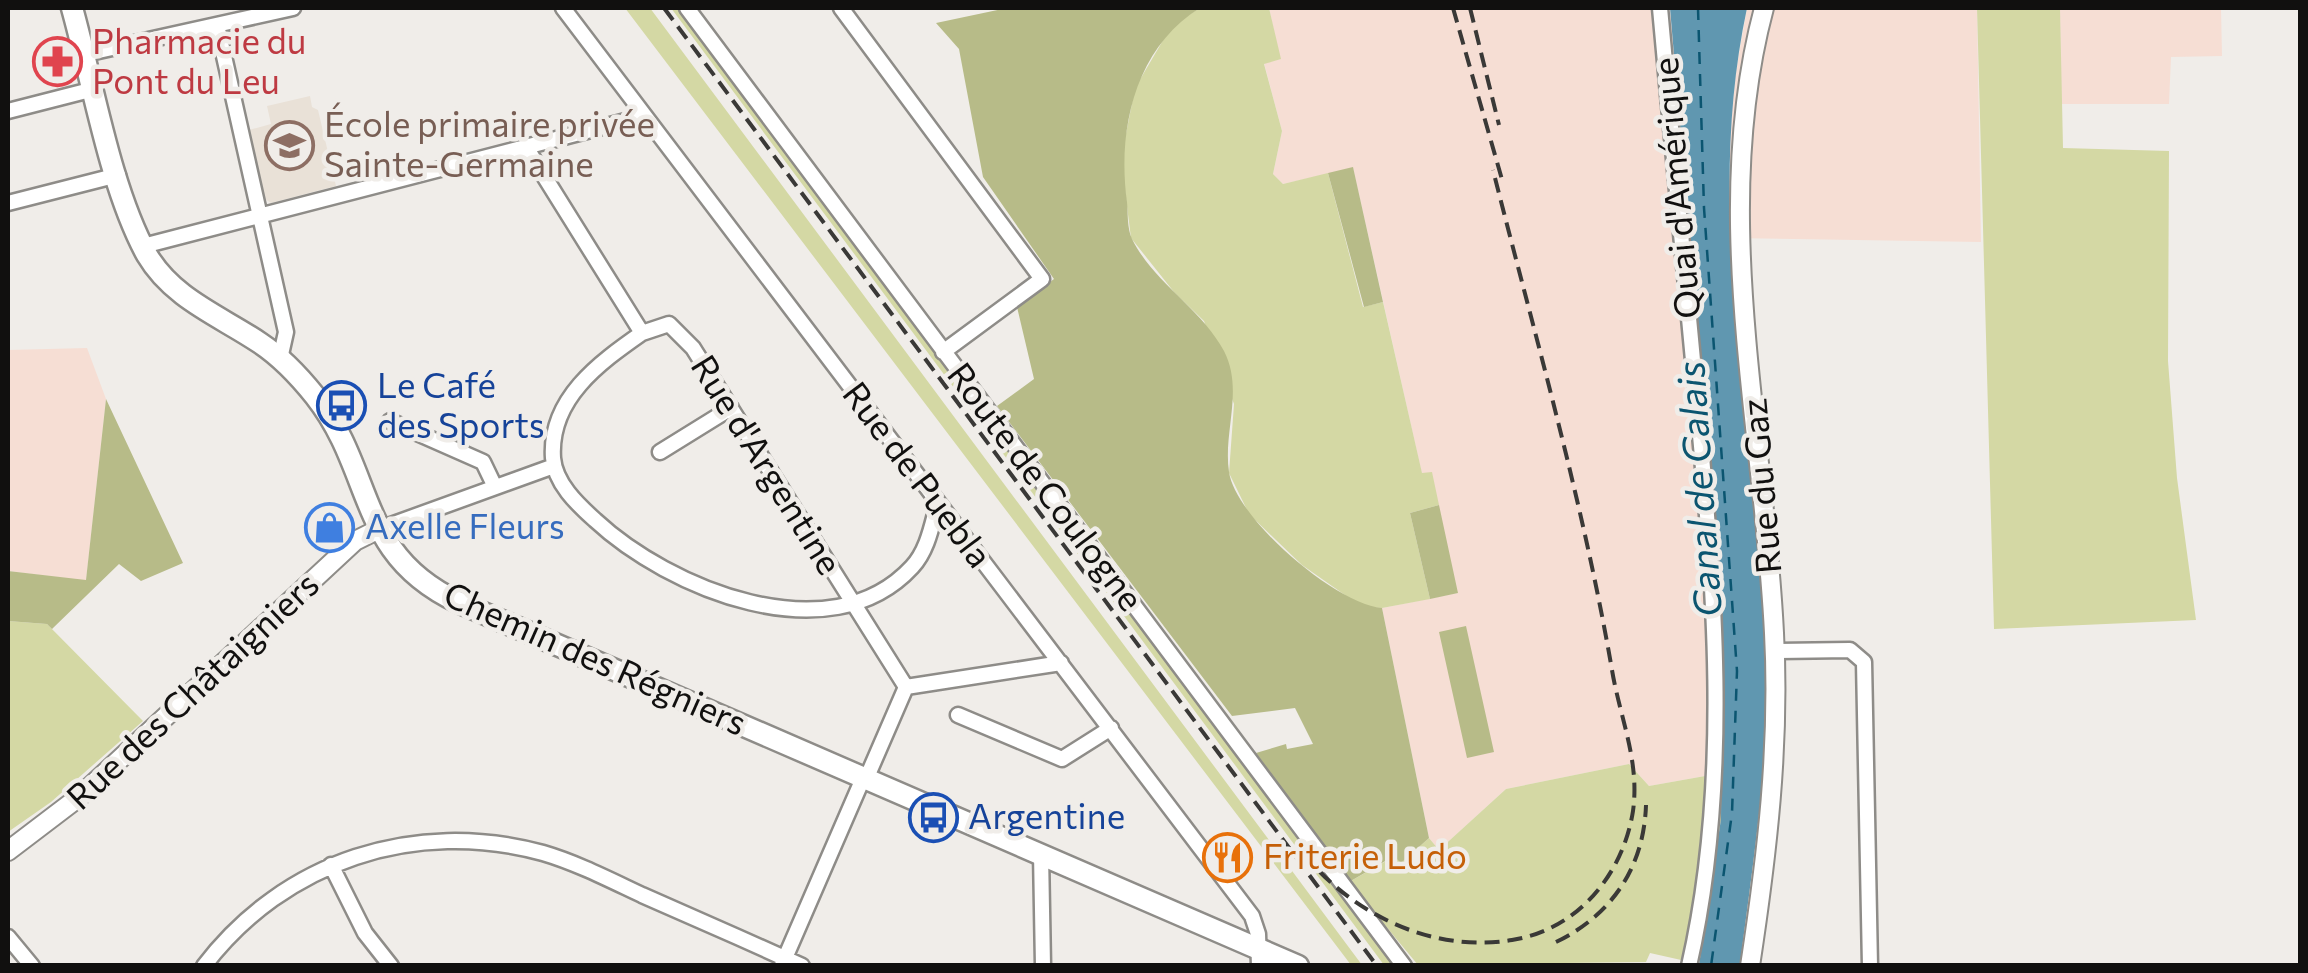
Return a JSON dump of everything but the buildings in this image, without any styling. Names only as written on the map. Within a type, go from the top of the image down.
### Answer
[{"type":"main road","name":"Chemin des Régniers","points":[[72,8],[142,246],[161,275],[189,300],[280,359],[336,426],[377,530],[408,569],[446,597],[1041,852],[1259,956],[1298,966]]},
{"type":"street","points":[[84,54],[293,8]]},
{"type":"street","name":"Rue de Puebla","points":[[563,8],[1252,916],[1259,956]]},
{"type":"street","name":"Route de Coulogne","points":[[687,8],[1404,966]]},
{"type":"street","points":[[841,8],[1042,278],[944,352]]},
{"type":"street","name":"Quai d'Amérique","points":[[1660,8],[1714,616],[1710,802],[1689,966]]},
{"type":"street","name":"Rue du Gaz","points":[[1750,966],[1771,810],[1775,650],[1738,214],[1743,115],[1764,8]]},
{"type":"street","points":[[217,24],[286,332],[280,359]]},
{"type":"street","points":[[8,110],[94,89]]},
{"type":"street","points":[[142,246],[645,116]]},
{"type":"street","points":[[526,146],[642,333],[603,362],[568,399],[555,432],[554,466],[569,493],[612,536],[685,581],[765,604],[814,608],[854,604],[913,566],[938,504]]},
{"type":"street","points":[[8,202],[118,175]]},
{"type":"street","name":"Rue d'Argentine","points":[[642,333],[657,324],[675,327],[693,348],[906,686]]},
{"type":"street","points":[[660,452],[730,408]]},
{"type":"street","points":[[390,422],[483,462],[495,487]]},
{"type":"street","points":[[377,530],[554,466]]},
{"type":"street","name":"Rue des Châtaigniers","points":[[8,851],[79,797],[358,538],[377,530]]},
{"type":"street","points":[[1775,650],[1850,650],[1864,662],[1870,966]]},
{"type":"street","points":[[784,962],[906,686],[1061,663]]},
{"type":"street","points":[[958,715],[1062,759],[1111,728]]},
{"type":"street","points":[[204,966],[224,940],[277,894],[331,864],[368,852],[428,841],[528,850],[572,864],[784,962],[802,966]]},
{"type":"street","points":[[1041,852],[1044,966]]},
{"type":"street","points":[[331,864],[365,933],[391,966]]},
{"type":"street","points":[[8,937],[32,966]]},
{"type":"shaded area","points":[[1269,8],[1670,8],[1722,619],[1722,773],[1649,786],[1629,764],[1506,789],[1439,850],[1429,838],[1382,608],[1457,593],[1431,473],[1422,474],[1353,168],[1283,184],[1273,174],[1282,131],[1264,63],[1280,59]]},
{"type":"shaded area","points":[[1747,8],[1977,8],[1981,242],[1731,238],[1729,111]]},
{"type":"shaded area","points":[[2060,8],[2221,8],[2222,56],[2171,57],[2169,104],[2061,104]]},
{"type":"shaded area","name":"École primaire privée Sainte-Germaine","points":[[310,96],[312,107],[318,110],[336,186],[271,203],[265,199],[249,130],[271,124],[267,106]]},
{"type":"shaded area","points":[[87,348],[106,399],[86,581],[8,571],[8,350]]},
{"type":"green space","points":[[625,8],[650,8],[1362,965],[1351,965]]},
{"type":"green space","points":[[671,8],[679,8],[1395,965],[1384,965]]},
{"type":"green space","points":[[1007,8],[1200,8],[1160,45],[1135,93],[1125,147],[1129,231],[1152,269],[1203,322],[1224,351],[1233,396],[1229,472],[1250,513],[1316,576],[1340,592],[1382,608],[1429,838],[1401,863],[1394,856],[1349,882],[1256,753],[1286,744],[1287,749],[1313,744],[1295,708],[1232,716],[997,406],[1034,379],[1017,307],[1054,279],[983,177],[959,49],[936,23]]},
{"type":"green space","points":[[1200,8],[1269,8],[1281,59],[1264,64],[1282,131],[1273,174],[1283,184],[1328,173],[1363,307],[1383,302],[1422,473],[1432,472],[1439,505],[1410,513],[1430,599],[1382,608],[1362,607],[1302,565],[1249,514],[1229,473],[1234,404],[1204,321],[1174,292],[1131,238],[1121,159],[1135,88],[1172,25]]},
{"type":"green space","points":[[1977,8],[2060,8],[2063,148],[2169,151],[2168,361],[2177,478],[2196,620],[1994,629]]},
{"type":"green space","points":[[1353,167],[1383,302],[1364,307],[1328,173]]},
{"type":"green space","points":[[106,399],[183,563],[141,581],[119,564],[52,629],[47,624],[8,621],[8,571],[86,580]]},
{"type":"green space","points":[[1439,505],[1458,593],[1430,599],[1410,513]]},
{"type":"green space","points":[[8,621],[47,624],[143,721],[51,802],[8,832]]},
{"type":"green space","points":[[1466,626],[1494,752],[1467,758],[1439,632]]},
{"type":"green space","points":[[1629,764],[1649,786],[1722,773],[1721,819],[1699,964],[1650,953],[1646,962],[1418,965],[1349,882],[1395,856],[1402,862],[1429,838],[1439,850],[1506,789]]},
{"type":"water","points":[[1670,8],[1747,8],[1735,85],[1731,239],[1766,626],[1767,712],[1740,965],[1699,965],[1721,819],[1722,619]]},
{"type":"ferry route","points":[[1698,8],[1704,208],[1737,671],[1732,813],[1711,966]]},
{"type":"railway","points":[[664,8],[1377,966]]},
{"type":"railway","points":[[1453,8],[1503,183]]},
{"type":"railway","points":[[1470,8],[1499,125]]},
{"type":"railway","points":[[1320,872],[1361,905],[1408,929],[1459,941],[1512,940],[1557,925],[1576,912],[1607,877],[1628,835],[1634,793],[1628,740],[1573,482],[1493,170]]},
{"type":"railway","points":[[1556,942],[1593,918],[1621,887],[1639,849],[1646,805]]},
{"type":"place","name":"Pharmacie du Pont du Leu","points":[[57,62]]},
{"type":"place","name":"École primaire privée Sainte-Germaine","points":[[289,145]]},
{"type":"place","name":"Le Café des Sports","points":[[342,406]]},
{"type":"place","name":"Axelle Fleurs","points":[[330,527]]},
{"type":"place","name":"Argentine","points":[[933,817]]},
{"type":"place","name":"Friterie Ludo","points":[[1228,857]]},
{"type":"water label","name":"Canal de Calais","points":[[1700,489]]}]
